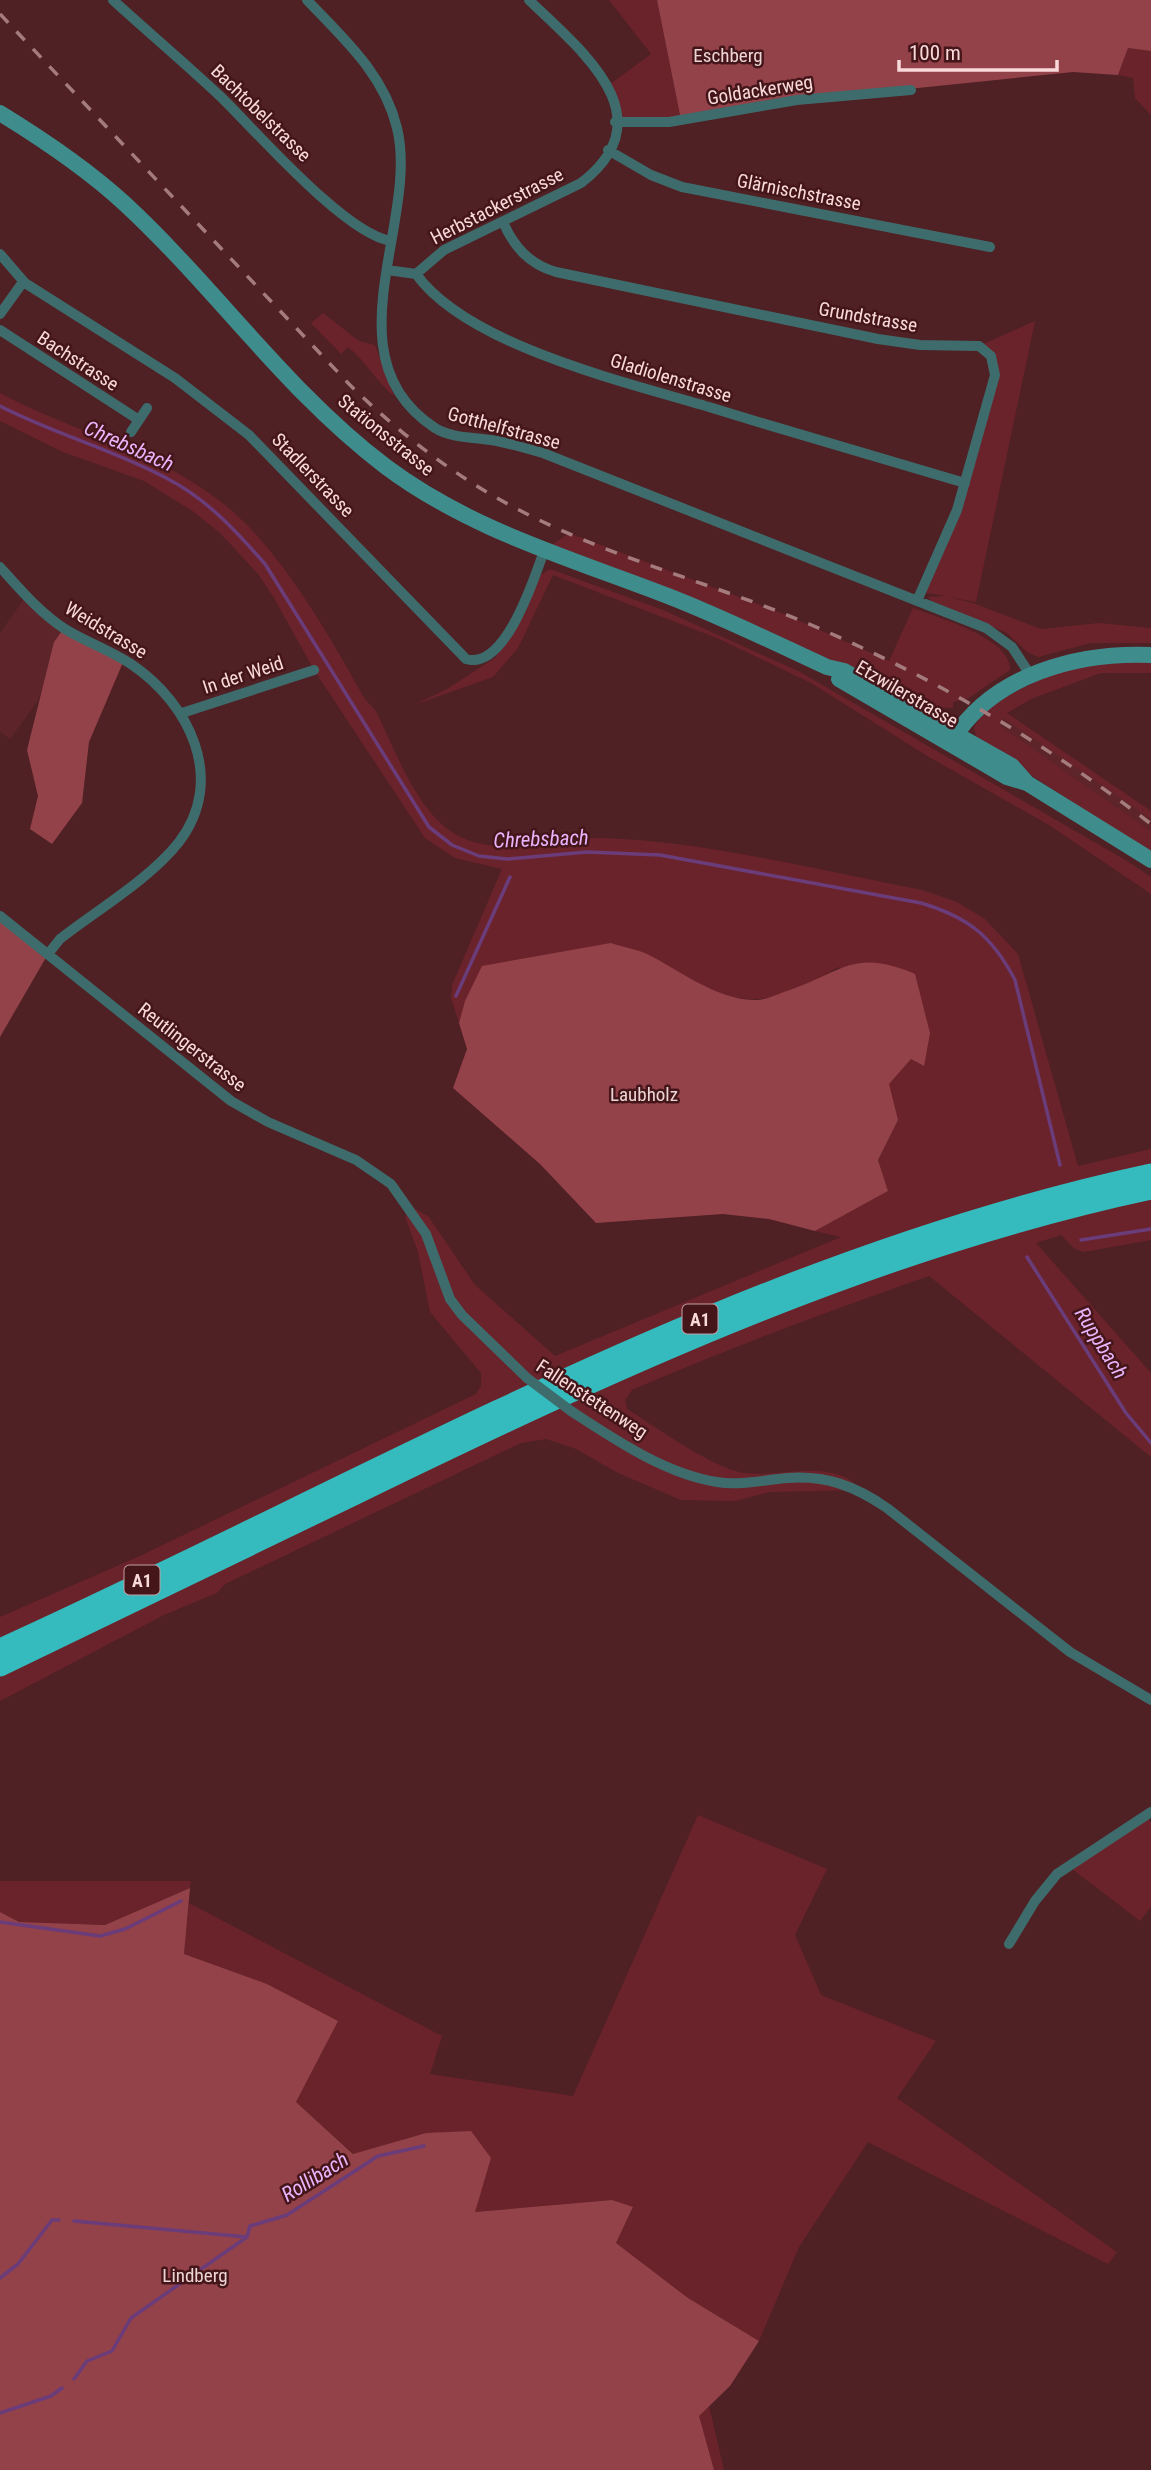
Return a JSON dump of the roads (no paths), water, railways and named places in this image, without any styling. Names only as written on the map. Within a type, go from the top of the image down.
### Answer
[{"type":"highway","name":"A1","points":[[5,1645],[437,1437],[687,1325],[833,1267],[943,1229],[1036,1202],[1151,1174]]},
{"type":"highway","name":"A1","points":[[0,1666],[450,1448],[695,1338],[918,1253],[1048,1214],[1151,1189]]},
{"type":"main road","name":"Stationsstrasse","points":[[0,113],[79,165],[123,202],[293,383],[367,452],[445,506],[544,551],[668,596],[827,667]]},
{"type":"main road","points":[[954,738],[983,705],[1031,676],[1090,658],[1151,655]]},
{"type":"main road","name":"Etzwilerstrasse","points":[[827,667],[839,679],[954,738],[1007,776],[1027,783],[1151,860]]},
{"type":"street","name":"Bachtobelstrasse","points":[[113,0],[221,97],[322,196],[369,235],[391,241]]},
{"type":"street","name":"Gotthelfstrasse","points":[[307,0],[371,69],[392,110],[400,138],[401,162],[381,322],[385,355],[405,398],[434,427],[454,435],[543,453],[994,633],[1015,651],[1031,676]]},
{"type":"street","name":"Herbstackerstrasse","points":[[416,274],[444,250],[581,183],[599,166],[608,150],[615,122],[612,96],[604,76],[529,0]]},
{"type":"street","name":"Goldackerweg","points":[[615,122],[669,122],[797,100],[911,90]]},
{"type":"street","name":"Glärnischstrasse","points":[[608,150],[651,175],[682,187],[990,247]]},
{"type":"street","name":"Grundstrasse","points":[[503,222],[514,244],[525,256],[556,272],[892,342],[971,344],[984,348],[994,361],[995,375],[950,528],[917,601]]},
{"type":"street","name":"Stadlerstrasse","points":[[0,254],[23,282],[175,378],[249,435],[466,660],[482,660],[502,640],[523,605],[544,551]]},
{"type":"street","points":[[387,270],[416,274]]},
{"type":"street","name":"Gladiolenstrasse","points":[[416,274],[429,291],[457,311],[552,359],[965,483]]},
{"type":"street","points":[[0,314],[23,282]]},
{"type":"street","name":"Bachstrasse","points":[[0,330],[139,420]]},
{"type":"street","points":[[131,432],[147,408]]},
{"type":"street","name":"Weidstrasse","points":[[0,566],[48,617],[130,664],[158,686],[182,713],[198,750],[201,774],[196,807],[186,832],[160,861],[63,937],[48,954]]},
{"type":"street","name":"In der Weid","points":[[182,713],[314,670]]},
{"type":"street","name":"Reutlingerstrasse","points":[[0,916],[231,1101],[268,1122],[356,1160],[380,1176]]},
{"type":"street","name":"Fallenstettenweg","points":[[380,1176],[391,1184],[426,1234],[442,1280],[456,1307],[527,1378],[572,1411],[647,1456],[702,1479],[734,1483],[787,1478],[827,1479],[859,1490],[887,1508],[1070,1652],[1151,1700]]},
{"type":"street","points":[[1009,1944],[1035,1901],[1057,1874],[1151,1812]]},
{"type":"waterway","name":"Chrebsbach","points":[[0,406],[168,479],[196,496],[232,528],[265,564],[429,827],[452,845],[479,856],[507,859],[587,852],[660,855],[921,903],[952,915],[977,930],[997,951],[1015,980],[1060,1165]]},
{"type":"waterway","points":[[456,996],[510,877]]},
{"type":"waterway","name":"Chrebsbach","points":[[1081,1240],[1151,1229]]},
{"type":"waterway","name":"Ruppbach","points":[[1027,1257],[1126,1413],[1151,1443]]},
{"type":"waterway","points":[[0,1922],[100,1936],[125,1929],[181,1901]]},
{"type":"waterway","name":"Rollibach","points":[[74,2379],[87,2361],[112,2351],[131,2318],[247,2237],[250,2226],[287,2215],[378,2156],[424,2146]]},
{"type":"waterway","points":[[0,2278],[18,2264],[52,2220],[59,2220]]},
{"type":"waterway","points":[[74,2221],[247,2237]]},
{"type":"waterway","name":"Rollibach","points":[[0,2413],[51,2396],[62,2388]]},
{"type":"railway","points":[[0,14],[349,384],[389,421],[453,470],[499,499],[558,529],[809,624],[899,666],[1029,739],[1151,824]]},
{"type":"park label","name":"Eschberg","points":[[728,55]]},
{"type":"park label","name":"Laubholz","points":[[644,1094]]},
{"type":"park label","name":"Lindberg","points":[[195,2275]]}]
